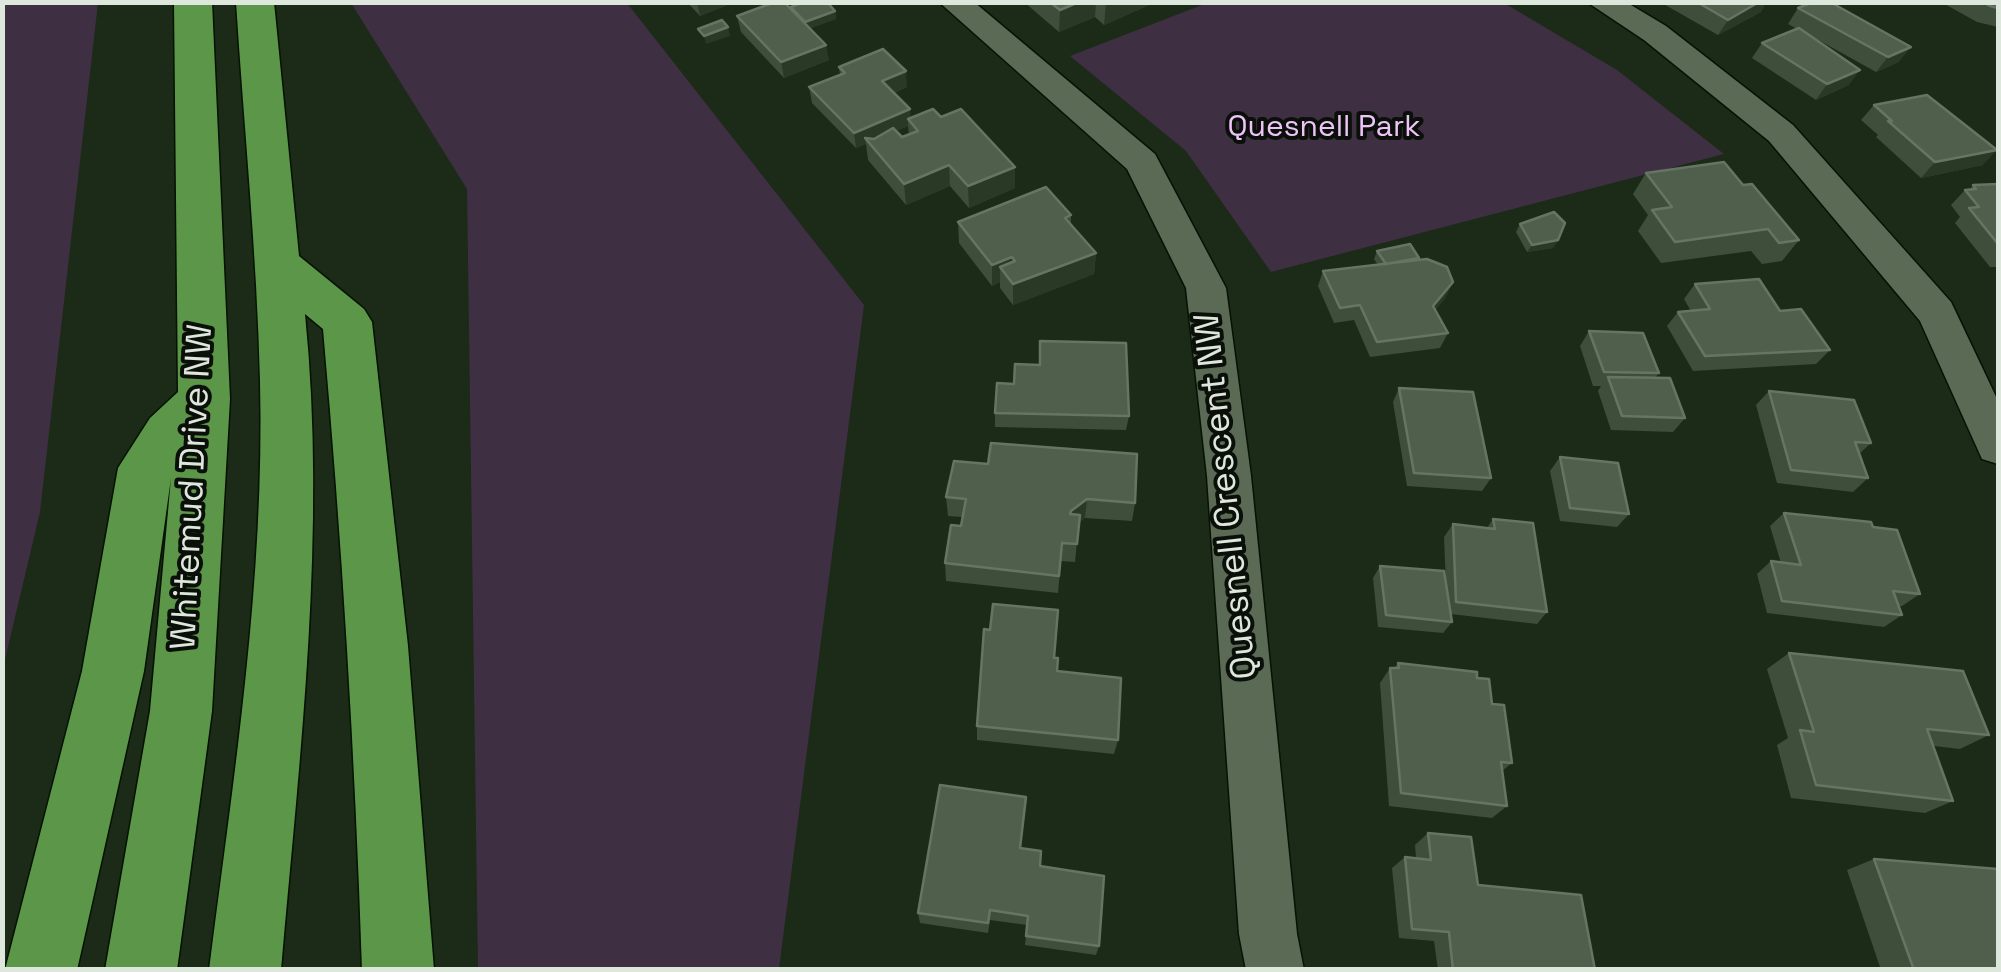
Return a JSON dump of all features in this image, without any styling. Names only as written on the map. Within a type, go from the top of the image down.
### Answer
[{"type":"highway","name":"Whitemud Drive NW","points":[[141,970],[181,711],[204,399],[193,2]]},
{"type":"highway","points":[[245,970],[276,681],[284,535],[286,382],[255,2]]},
{"type":"highway","points":[[277,263],[347,322],[387,732],[398,970]]},
{"type":"highway","points":[[41,970],[112,671],[145,468],[168,432],[204,399]]},
{"type":"street","name":"Quesnell Crescent NW","points":[[954,2],[1142,162],[1206,288],[1229,476],[1268,934],[1275,970]]},
{"type":"street","points":[[1602,2],[1655,32],[1781,133],[1937,313],[1998,446]]},
{"type":"green space","points":[[3,2],[98,3],[40,512],[3,668]]},
{"type":"green space","points":[[351,3],[627,3],[864,305],[779,969],[478,969],[467,189]]},
{"type":"green space","name":"Quesnell Park","points":[[1207,3],[1504,3],[1617,70],[1724,154],[1271,272],[1186,151],[1070,56]]},
{"type":"building","points":[[784,2],[826,45],[781,62],[737,16]]},
{"type":"building","points":[[803,2],[827,2],[835,11],[805,22],[791,7]]},
{"type":"building","points":[[1050,2],[1079,2],[1060,10]]},
{"type":"building","points":[[1697,2],[1759,2],[1728,20]]},
{"type":"building","points":[[1813,2],[1830,2],[1911,47],[1888,57],[1798,8]]},
{"type":"building","points":[[722,20],[728,27],[704,36],[698,29]]},
{"type":"building","points":[[1799,28],[1860,70],[1827,84],[1762,43]]},
{"type":"building","points":[[883,49],[906,71],[882,81],[910,109],[854,133],[809,87],[845,73],[839,67]]},
{"type":"building","points":[[1927,95],[1997,150],[1935,162],[1874,105]]},
{"type":"building","points":[[933,109],[941,117],[961,109],[1015,167],[968,186],[949,165],[904,184],[865,138],[874,139],[893,128],[902,137],[918,131],[908,119]]},
{"type":"building","points":[[1724,162],[1743,185],[1752,184],[1799,240],[1779,243],[1768,229],[1675,242],[1652,210],[1672,207],[1646,173]]},
{"type":"building","points":[[1998,184],[1998,244],[1969,208],[1979,207],[1965,190],[1976,189],[1973,185]]},
{"type":"building","points":[[1046,187],[1071,215],[1065,218],[1096,253],[1013,284],[1000,267],[1015,261],[1012,257],[992,265],[958,222]]},
{"type":"building","points":[[1554,212],[1565,223],[1558,240],[1532,245],[1520,224]]},
{"type":"building","points":[[1410,244],[1419,258],[1386,264],[1377,251]]},
{"type":"building","points":[[1427,259],[1447,267],[1453,282],[1433,306],[1448,333],[1377,342],[1360,305],[1340,308],[1323,271]]},
{"type":"building","points":[[1759,279],[1780,311],[1801,309],[1830,350],[1705,356],[1678,312],[1710,309],[1695,284]]},
{"type":"building","points":[[1589,331],[1643,333],[1659,373],[1604,372]]},
{"type":"building","points":[[1040,341],[1126,343],[1129,416],[995,413],[997,383],[1014,384],[1015,364],[1040,365]]},
{"type":"building","points":[[1608,377],[1670,378],[1685,418],[1622,416]]},
{"type":"building","points":[[1399,388],[1473,392],[1491,478],[1414,473]]},
{"type":"building","points":[[1769,391],[1854,400],[1871,443],[1855,442],[1868,478],[1791,470]]},
{"type":"building","points":[[991,443],[1137,454],[1135,503],[1087,499],[1071,511],[1070,514],[1080,515],[1077,544],[1062,543],[1059,576],[945,563],[951,525],[961,526],[966,499],[946,497],[954,461],[988,464]]},
{"type":"building","points":[[1560,457],[1618,463],[1629,514],[1570,508]]},
{"type":"building","points":[[1784,513],[1871,522],[1873,527],[1897,530],[1920,594],[1893,591],[1902,615],[1782,601],[1771,561],[1801,565]]},
{"type":"building","points":[[1493,519],[1533,523],[1547,612],[1456,602],[1453,524],[1495,529]]},
{"type":"building","points":[[1380,566],[1444,571],[1452,622],[1386,615]]},
{"type":"building","points":[[993,604],[1058,610],[1054,658],[1058,658],[1057,671],[1121,678],[1118,740],[977,726],[984,629],[990,630]]},
{"type":"building","points":[[1789,653],[1963,671],[1989,735],[1927,729],[1953,801],[1816,785],[1800,730],[1814,732]]},
{"type":"building","points":[[1398,663],[1477,672],[1477,678],[1489,679],[1492,704],[1504,705],[1512,763],[1501,762],[1507,806],[1401,793],[1390,668],[1399,668]]},
{"type":"building","points":[[940,785],[1026,797],[1020,848],[1041,851],[1040,866],[1104,876],[1099,946],[1026,936],[1028,916],[990,910],[988,923],[918,913]]},
{"type":"building","points":[[1428,833],[1471,837],[1478,885],[1581,895],[1595,970],[1453,970],[1449,932],[1412,929],[1405,857],[1431,860]]},
{"type":"building","points":[[1874,859],[1998,869],[1998,970],[1914,970]]}]
